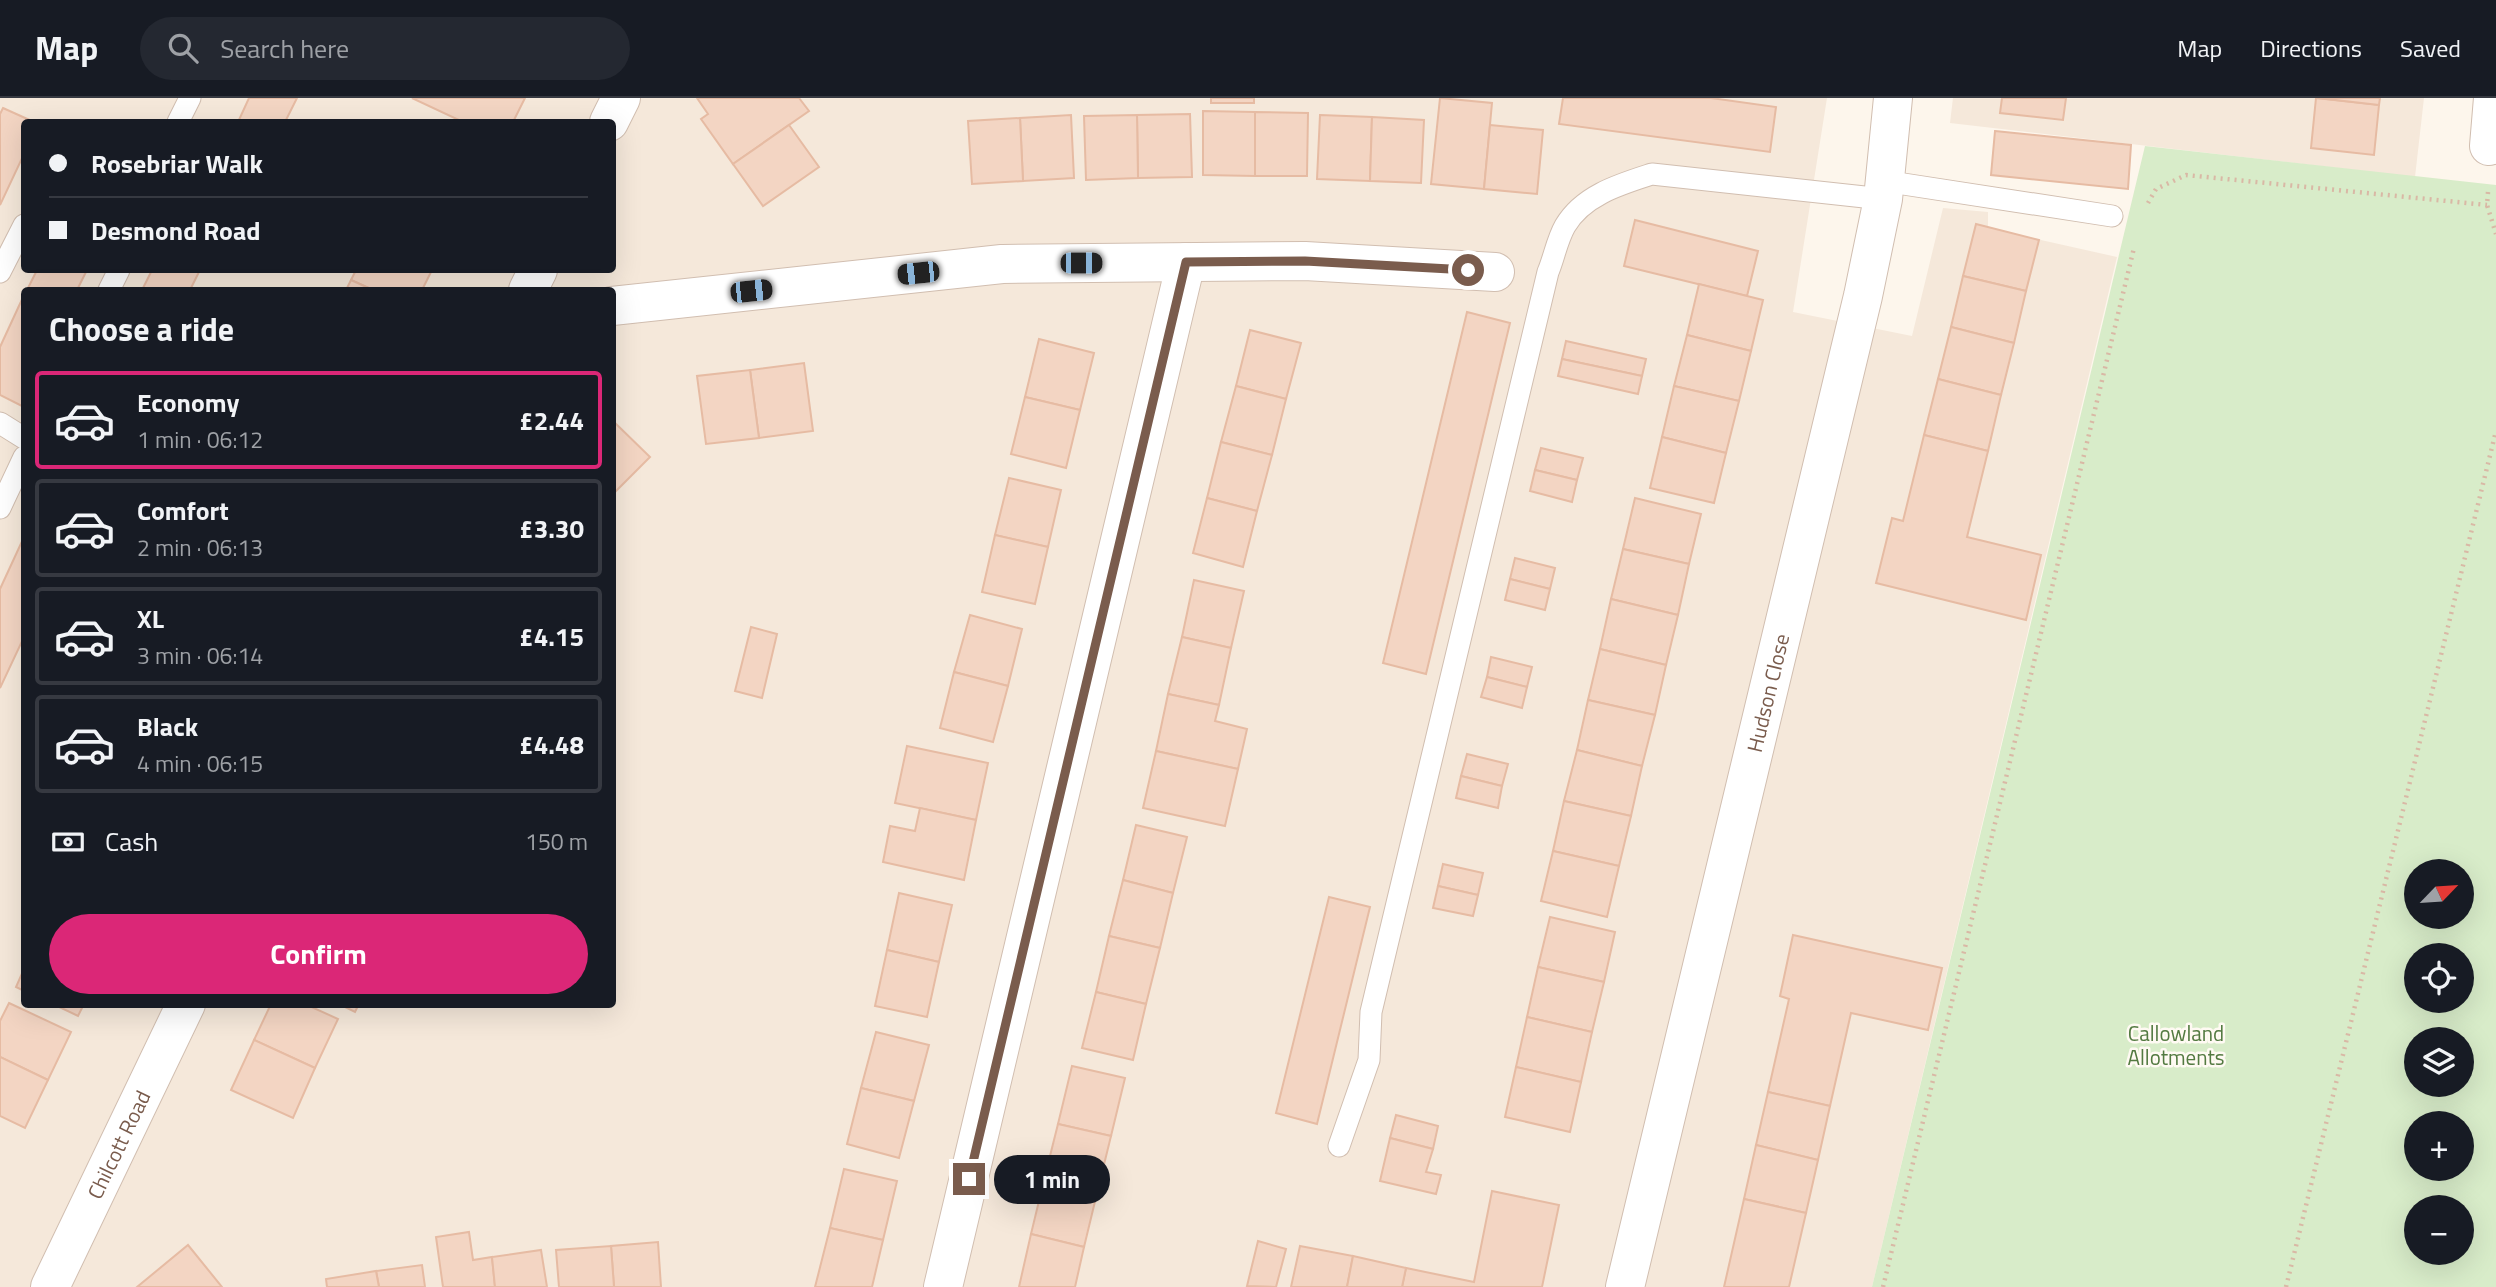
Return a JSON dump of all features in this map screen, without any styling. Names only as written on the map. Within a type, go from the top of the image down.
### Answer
[{"type":"street","points":[[610,119],[621,98]]},
{"type":"street","name":"Hudson Close","points":[[1625,1287],[1859,310],[1884,190],[1893,98]]},
{"type":"street","points":[[2489,146],[2493,98]]},
{"type":"street","points":[[616,306],[1002,264],[1305,261],[1495,272]]},
{"type":"street","points":[[943,1287],[1186,262]]},
{"type":"street","name":"Chilcott Road","points":[[50,1287],[184,1008]]},
{"type":"lane","points":[[180,119],[190,98]]},
{"type":"lane","points":[[1339,1146],[1369,1060],[1371,1012],[1548,272],[1565,225],[1587,202],[1616,186],[1653,174],[1884,190],[2112,216]]},
{"type":"lane","points":[[0,272],[21,231]]},
{"type":"lane","points":[[0,423],[21,436]]},
{"type":"lane","points":[[0,508],[21,463]]},
{"type":"path","points":[[2143,211],[2156,189],[2186,175],[2487,205]]},
{"type":"path","points":[[1883,1287],[2137,238]]},
{"type":"path","points":[[2286,1287],[2496,431]]},
{"type":"shaded area","points":[[0,98],[1827,98],[1793,312],[1912,336],[1943,208],[1988,212],[1988,228],[2117,257],[1872,1287],[0,1287]]},
{"type":"shaded area","points":[[1953,98],[2424,98],[2415,177],[1950,123]]},
{"type":"green space","name":"Callowland Allotments","points":[[2145,146],[2496,185],[2496,1287],[1872,1287]]},
{"type":"building","points":[[249,98],[297,98],[286,119],[239,119]]},
{"type":"building","points":[[412,98],[525,98],[514,119],[457,119]]},
{"type":"building","points":[[697,98],[799,98],[809,111],[733,164],[701,119],[708,114]]},
{"type":"building","points":[[1211,98],[1254,98],[1254,103],[1211,103]]},
{"type":"building","points":[[1440,98],[1492,103],[1484,189],[1431,184]]},
{"type":"building","points":[[1563,98],[1711,98],[1776,107],[1770,152],[1559,124]]},
{"type":"building","points":[[2002,98],[2066,98],[2063,120],[2000,113]]},
{"type":"building","points":[[2316,98],[2379,105],[2374,155],[2311,148]]},
{"type":"building","points":[[2318,98],[2380,98],[2379,105]]},
{"type":"building","points":[[3,108],[27,119],[21,119],[21,160],[0,205],[0,114]]},
{"type":"building","points":[[1203,111],[1255,112],[1255,176],[1203,175]]},
{"type":"building","points":[[1255,112],[1308,113],[1307,176],[1255,176]]},
{"type":"building","points":[[1190,114],[1192,177],[1138,178],[1137,115]]},
{"type":"building","points":[[1071,115],[1074,178],[1023,181],[1020,118]]},
{"type":"building","points":[[1137,115],[1138,178],[1086,180],[1084,116]]},
{"type":"building","points":[[1320,115],[1372,117],[1370,181],[1317,179]]},
{"type":"building","points":[[1372,117],[1424,120],[1421,183],[1370,181]]},
{"type":"building","points":[[1020,118],[1023,181],[972,184],[968,121]]},
{"type":"building","points":[[789,125],[819,167],[763,206],[733,164]]},
{"type":"building","points":[[1490,125],[1543,130],[1537,194],[1484,189]]},
{"type":"building","points":[[1995,131],[2131,145],[2128,189],[1991,175]]},
{"type":"building","points":[[1635,220],[1758,251],[1747,296],[1624,266]]},
{"type":"building","points":[[1976,224],[2039,240],[2026,291],[1963,276]]},
{"type":"building","points":[[36,273],[86,273],[78,287],[28,287]]},
{"type":"building","points":[[150,273],[198,273],[192,287],[144,287]]},
{"type":"building","points":[[354,273],[430,273],[424,287],[366,287],[351,280]]},
{"type":"building","points":[[1963,276],[2026,291],[2014,343],[1951,327]]},
{"type":"building","points":[[351,280],[366,287],[348,287]]},
{"type":"building","points":[[1699,284],[1763,300],[1751,351],[1687,335]]},
{"type":"building","points":[[21,302],[21,406],[0,395],[0,347]]},
{"type":"building","points":[[1467,312],[1510,323],[1426,674],[1383,663]]},
{"type":"building","points":[[1951,327],[2014,343],[2001,395],[1938,379]]},
{"type":"building","points":[[1250,330],[1301,343],[1286,399],[1236,386]]},
{"type":"building","points":[[1687,335],[1751,351],[1739,401],[1674,386]]},
{"type":"building","points":[[1039,339],[1094,353],[1080,410],[1025,397]]},
{"type":"building","points":[[1566,341],[1646,359],[1642,376],[1562,359]]},
{"type":"building","points":[[1562,359],[1642,376],[1638,394],[1558,376]]},
{"type":"building","points":[[804,363],[813,431],[759,438],[750,370]]},
{"type":"building","points":[[750,370],[759,438],[706,444],[697,376]]},
{"type":"building","points":[[1938,379],[2001,395],[1988,451],[1924,435]]},
{"type":"building","points":[[1236,386],[1286,399],[1272,455],[1221,442]]},
{"type":"building","points":[[1674,386],[1739,401],[1726,453],[1662,437]]},
{"type":"building","points":[[1025,397],[1080,410],[1066,468],[1011,454]]},
{"type":"building","points":[[616,424],[650,457],[616,491]]},
{"type":"building","points":[[1924,435],[1988,451],[1967,537],[2041,555],[2026,620],[1876,583],[1892,518],[1903,521]]},
{"type":"building","points":[[1662,437],[1726,453],[1714,503],[1650,488]]},
{"type":"building","points":[[1221,442],[1272,455],[1257,511],[1207,498]]},
{"type":"building","points":[[1541,448],[1583,458],[1577,480],[1535,470]]},
{"type":"building","points":[[1535,470],[1577,480],[1572,502],[1530,491]]},
{"type":"building","points":[[1009,478],[1061,490],[1048,547],[995,535]]},
{"type":"building","points":[[1207,498],[1257,511],[1243,567],[1193,553]]},
{"type":"building","points":[[1635,498],[1701,514],[1689,564],[1623,549]]},
{"type":"building","points":[[995,535],[1048,547],[1035,604],[982,592]]},
{"type":"building","points":[[21,544],[21,643],[0,688],[0,589]]},
{"type":"building","points":[[1623,549],[1689,564],[1678,615],[1611,599]]},
{"type":"building","points":[[1515,558],[1555,568],[1550,589],[1510,579]]},
{"type":"building","points":[[1510,579],[1550,589],[1545,610],[1505,600]]},
{"type":"building","points":[[1194,580],[1244,591],[1231,648],[1182,637]]},
{"type":"building","points":[[1611,599],[1678,615],[1666,665],[1600,649]]},
{"type":"building","points":[[970,615],[1022,629],[1008,686],[954,672]]},
{"type":"building","points":[[751,627],[777,634],[762,698],[735,691]]},
{"type":"building","points":[[1182,637],[1231,648],[1219,705],[1168,694]]},
{"type":"building","points":[[1600,649],[1666,665],[1655,715],[1588,700]]},
{"type":"building","points":[[1491,657],[1532,667],[1527,687],[1487,677]]},
{"type":"building","points":[[954,672],[1008,686],[993,742],[940,728]]},
{"type":"building","points":[[1487,677],[1527,687],[1522,708],[1481,697]]},
{"type":"building","points":[[1168,694],[1219,705],[1215,721],[1247,729],[1238,769],[1156,751]]},
{"type":"building","points":[[1588,700],[1655,715],[1642,766],[1577,750]]},
{"type":"building","points":[[907,746],[988,763],[976,820],[895,803]]},
{"type":"building","points":[[1577,750],[1642,766],[1631,816],[1564,801]]},
{"type":"building","points":[[1156,751],[1238,769],[1225,826],[1143,808]]},
{"type":"building","points":[[1467,754],[1508,764],[1502,786],[1461,776]]},
{"type":"building","points":[[1461,776],[1502,786],[1498,808],[1456,798]]},
{"type":"building","points":[[1564,801],[1631,816],[1619,866],[1553,851]]},
{"type":"building","points":[[920,808],[976,820],[964,880],[883,862],[890,826],[915,831]]},
{"type":"building","points":[[1136,825],[1187,837],[1173,893],[1123,880]]},
{"type":"building","points":[[1553,851],[1619,866],[1607,917],[1541,901]]},
{"type":"building","points":[[1443,864],[1483,873],[1478,895],[1438,886]]},
{"type":"building","points":[[1123,880],[1173,893],[1160,948],[1109,936]]},
{"type":"building","points":[[1438,886],[1478,895],[1473,916],[1433,908]]},
{"type":"building","points":[[899,893],[952,905],[939,962],[887,950]]},
{"type":"building","points":[[1329,897],[1370,907],[1317,1124],[1276,1113]]},
{"type":"building","points":[[1550,917],[1615,932],[1604,982],[1538,967]]},
{"type":"building","points":[[1793,935],[1942,968],[1928,1030],[1851,1013],[1830,1106],[1768,1092],[1789,999],[1780,996]]},
{"type":"building","points":[[1109,936],[1160,948],[1146,1004],[1096,992]]},
{"type":"building","points":[[887,950],[939,962],[927,1017],[875,1006]]},
{"type":"building","points":[[1538,967],[1604,982],[1592,1032],[1527,1017]]},
{"type":"building","points":[[21,976],[21,990],[16,987]]},
{"type":"building","points":[[1096,992],[1146,1004],[1133,1060],[1082,1048]]},
{"type":"building","points":[[9,1003],[71,1032],[48,1080],[0,1057],[0,1021]]},
{"type":"building","points":[[61,1008],[82,1008],[78,1016]]},
{"type":"building","points":[[269,1008],[314,1008],[338,1019],[315,1068],[254,1040]]},
{"type":"building","points":[[1527,1017],[1592,1032],[1581,1082],[1516,1067]]},
{"type":"building","points":[[876,1032],[929,1045],[914,1101],[861,1088]]},
{"type":"building","points":[[254,1040],[315,1068],[293,1118],[231,1090]]},
{"type":"building","points":[[0,1057],[48,1080],[25,1128],[0,1116]]},
{"type":"building","points":[[1072,1066],[1125,1078],[1111,1136],[1058,1124]]},
{"type":"building","points":[[1516,1067],[1581,1082],[1570,1132],[1505,1117]]},
{"type":"building","points":[[861,1088],[914,1101],[899,1158],[847,1144]]},
{"type":"building","points":[[1768,1092],[1830,1106],[1818,1160],[1756,1145]]},
{"type":"building","points":[[1396,1115],[1438,1126],[1433,1149],[1390,1138]]},
{"type":"building","points":[[1058,1124],[1111,1136],[1098,1189],[1045,1176]]},
{"type":"building","points":[[1390,1138],[1433,1149],[1426,1172],[1441,1175],[1436,1194],[1380,1181]]},
{"type":"building","points":[[1756,1145],[1818,1160],[1806,1213],[1744,1199]]},
{"type":"building","points":[[844,1169],[897,1181],[883,1240],[830,1228]]},
{"type":"building","points":[[1045,1176],[1098,1189],[1084,1247],[1031,1234]]},
{"type":"building","points":[[1492,1191],[1559,1205],[1542,1287],[1402,1287],[1406,1268],[1474,1282]]},
{"type":"building","points":[[1744,1199],[1806,1213],[1789,1287],[1724,1287]]},
{"type":"building","points":[[830,1228],[883,1240],[872,1287],[815,1287]]},
{"type":"building","points":[[469,1232],[473,1260],[492,1257],[495,1287],[443,1287],[436,1237]]},
{"type":"building","points":[[1031,1234],[1084,1247],[1075,1287],[1019,1287]]},
{"type":"building","points":[[1258,1241],[1286,1249],[1276,1287],[1247,1286]]},
{"type":"building","points":[[658,1242],[661,1287],[614,1287],[611,1246]]},
{"type":"building","points":[[188,1245],[222,1287],[137,1287]]},
{"type":"building","points":[[611,1246],[614,1287],[559,1287],[556,1250]]},
{"type":"building","points":[[1300,1246],[1353,1256],[1347,1287],[1291,1287]]},
{"type":"building","points":[[541,1250],[547,1287],[495,1287],[492,1257]]},
{"type":"building","points":[[1353,1256],[1406,1268],[1402,1287],[1347,1287]]},
{"type":"building","points":[[422,1265],[425,1287],[379,1287],[376,1271]]},
{"type":"building","points":[[376,1271],[379,1287],[327,1287],[326,1279]]},
{"type":"route","points":[[969,1179],[1186,262],[1305,261],[1468,270]]}]
